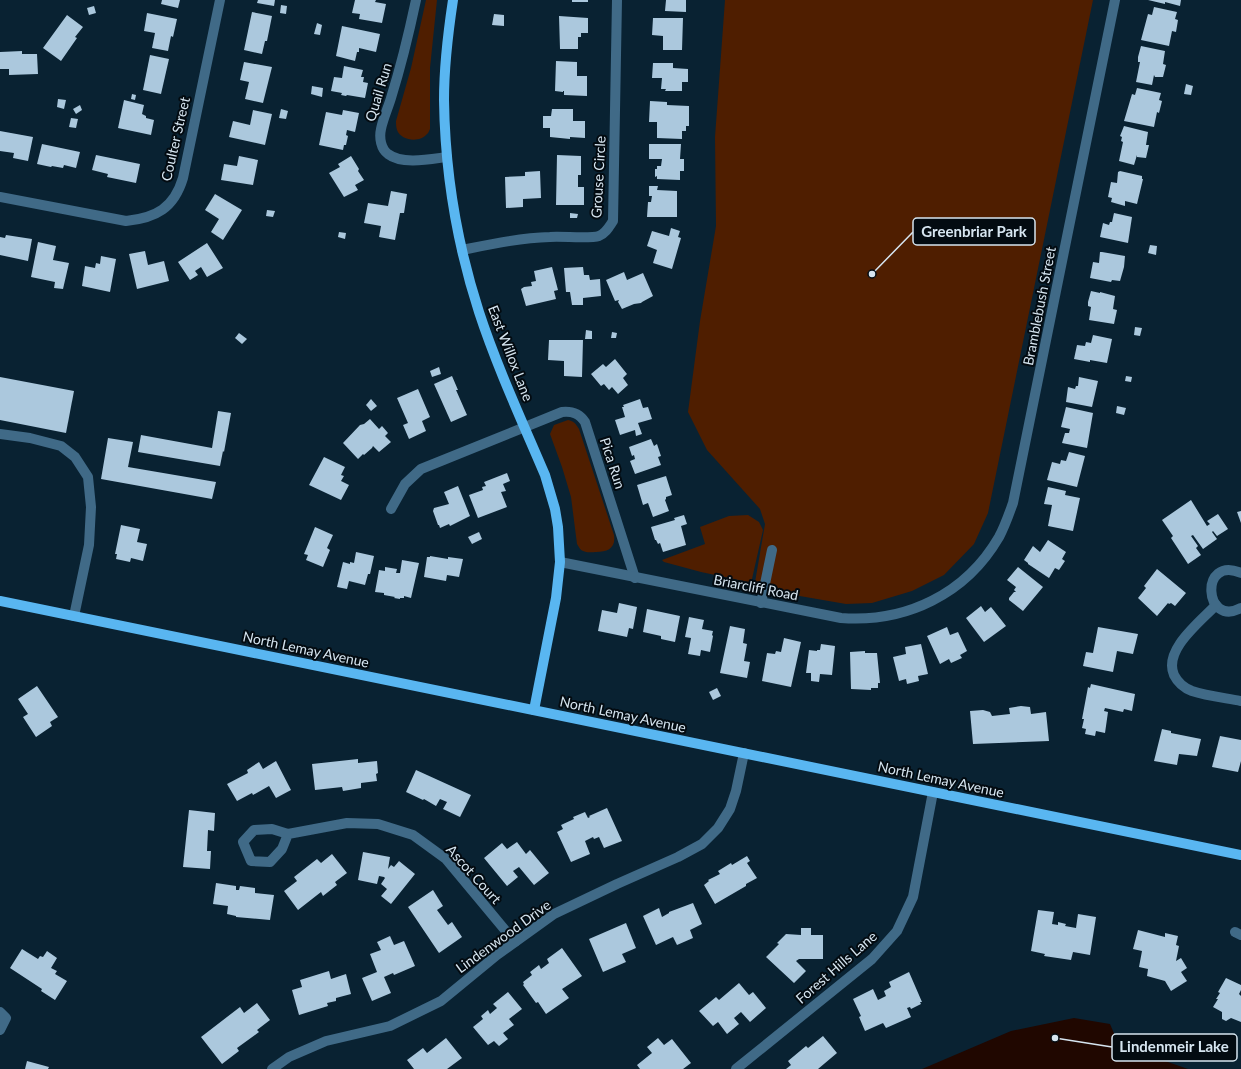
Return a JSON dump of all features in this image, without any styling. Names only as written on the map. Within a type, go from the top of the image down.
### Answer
[{"type":"main road","name":"East Willox Lane","points":[[453,0],[448,40],[444,100],[447,157],[451,190],[462,250],[470,282],[489,341],[545,475],[552,498],[558,527],[560,562],[556,598],[534,710]]},
{"type":"main road","name":"North Lemay Avenue","points":[[0,601],[1241,855]]},
{"type":"street","name":"Coulter Street","points":[[0,196],[126,221],[143,220],[159,212],[167,205],[176,195],[183,178],[220,0]]},
{"type":"street","name":"Quail Run","points":[[416,0],[409,33],[391,98],[380,130],[380,140],[384,150],[398,160],[447,157]]},
{"type":"street","name":"Grouse Circle","points":[[462,250],[529,238],[574,236],[593,237],[604,234],[608,230],[613,221],[617,0]]},
{"type":"street","name":"Bramblebush Street","points":[[945,594],[963,581],[983,560],[1000,536],[1013,503],[1115,0]]},
{"type":"street","name":"Pica Run","points":[[391,510],[405,484],[421,469],[562,412],[574,412],[585,422],[635,578]]},
{"type":"street","points":[[0,434],[30,438],[61,446],[75,457],[88,477],[91,507],[89,545],[74,616]]},
{"type":"street","points":[[761,603],[772,550]]},
{"type":"street","name":"Briarcliff Road","points":[[560,562],[841,618],[870,619],[899,614],[913,610],[945,594]]},
{"type":"street","points":[[1241,573],[1228,570],[1222,572],[1213,581],[1211,587],[1212,600],[1216,605],[1227,611],[1233,611],[1241,608]]},
{"type":"street","points":[[1216,605],[1180,643],[1174,654],[1172,669],[1176,680],[1183,686],[1193,691],[1241,701]]},
{"type":"street","name":"Lindenwood Drive","points":[[272,1069],[289,1057],[326,1041],[390,1026],[441,1000],[497,955],[554,914],[678,857],[702,844],[718,828],[730,809],[736,792],[744,754]]},
{"type":"street","name":"Forest Hills Lane","points":[[736,1069],[872,959],[897,931],[913,897],[933,792]]},
{"type":"street","name":"Ascot Court","points":[[288,834],[347,823],[378,824],[413,835],[446,859],[515,942]]},
{"type":"street","points":[[0,1012],[6,1018],[0,1030]]},
{"type":"shaded area","points":[[426,0],[437,0],[430,68],[430,129],[424,137],[411,140],[402,137],[399,134],[396,121],[411,68]]},
{"type":"shaded area","points":[[725,0],[1093,0],[988,513],[974,544],[944,575],[912,591],[872,603],[846,604],[754,588],[765,524],[760,509],[707,450],[688,412],[700,321],[716,226],[715,137]]},
{"type":"shaded area","points":[[568,420],[575,423],[579,429],[614,535],[614,543],[610,548],[604,551],[585,552],[580,549],[577,544],[571,497],[550,434],[554,425]]},
{"type":"shaded area","points":[[748,515],[759,522],[763,530],[752,579],[748,582],[701,572],[664,562],[662,560],[705,544],[700,527],[729,516]]},
{"type":"shaded area","points":[[1074,1018],[1110,1024],[1119,1045],[1188,1069],[922,1069],[1011,1031]]},
{"type":"building","points":[[162,0],[180,0],[178,8],[161,4]]},
{"type":"building","points":[[258,0],[275,0],[274,6],[257,3]]},
{"type":"building","points":[[355,0],[376,0],[375,2],[386,4],[382,23],[359,19],[360,14],[352,13]]},
{"type":"building","points":[[572,0],[588,0],[588,2],[572,2]]},
{"type":"building","points":[[666,0],[686,0],[686,12],[665,11]]},
{"type":"building","points":[[1148,0],[1181,0],[1180,6]]},
{"type":"building","points":[[281,5],[287,6],[286,14],[280,13]]},
{"type":"building","points":[[94,6],[96,13],[89,15],[87,8]]},
{"type":"building","points":[[1154,7],[1177,12],[1175,19],[1178,20],[1176,32],[1172,31],[1169,46],[1141,40],[1148,14],[1152,15]]},
{"type":"building","points":[[252,12],[272,16],[267,41],[265,41],[262,54],[244,50]]},
{"type":"building","points":[[147,13],[177,19],[168,51],[152,48],[155,33],[144,31]]},
{"type":"building","points":[[494,14],[504,15],[504,26],[492,25]]},
{"type":"building","points":[[67,15],[83,27],[75,37],[77,38],[61,61],[43,48]]},
{"type":"building","points":[[559,16],[588,18],[588,33],[581,33],[581,37],[578,37],[578,49],[560,49]]},
{"type":"building","points":[[653,18],[683,18],[682,50],[663,50],[663,36],[652,35]]},
{"type":"building","points":[[317,23],[322,25],[320,35],[314,34]]},
{"type":"building","points":[[342,26],[380,34],[376,52],[359,48],[355,61],[336,56]]},
{"type":"building","points":[[1141,46],[1165,51],[1163,64],[1166,65],[1163,77],[1155,77],[1154,75],[1152,85],[1136,82],[1140,62],[1138,62],[1138,57]]},
{"type":"building","points":[[22,51],[22,54],[37,54],[38,74],[9,75],[9,69],[0,69],[0,52]]},
{"type":"building","points":[[150,55],[169,59],[161,94],[143,90]]},
{"type":"building","points":[[556,61],[577,62],[577,76],[587,76],[587,96],[564,95],[564,91],[555,91]]},
{"type":"building","points":[[244,62],[272,67],[263,103],[245,99],[249,82],[240,80]]},
{"type":"building","points":[[653,63],[673,63],[673,68],[688,69],[688,82],[682,82],[682,91],[665,91],[666,89],[661,89],[662,78],[652,78]]},
{"type":"building","points":[[344,66],[363,70],[361,77],[364,77],[363,82],[368,83],[365,98],[341,95],[342,93],[331,91],[334,77],[342,78]]},
{"type":"building","points":[[1186,84],[1193,86],[1191,95],[1184,94]]},
{"type":"building","points":[[312,86],[323,88],[322,97],[311,94]]},
{"type":"building","points":[[1137,88],[1161,93],[1159,100],[1162,101],[1159,113],[1157,112],[1154,127],[1124,121],[1132,94],[1135,95]]},
{"type":"building","points":[[132,94],[136,95],[135,100],[131,99]]},
{"type":"building","points":[[58,99],[66,100],[64,109],[57,107]]},
{"type":"building","points":[[124,100],[144,105],[142,114],[146,116],[146,118],[154,120],[151,135],[118,128]]},
{"type":"building","points":[[650,101],[667,102],[667,105],[689,106],[689,126],[686,126],[686,131],[682,131],[682,139],[657,138],[657,122],[649,122]]},
{"type":"building","points":[[80,105],[82,110],[76,114],[73,109]]},
{"type":"building","points":[[281,109],[288,111],[286,119],[279,118]]},
{"type":"building","points":[[552,109],[573,109],[573,121],[585,121],[585,138],[570,137],[570,139],[550,137],[550,128],[543,128],[543,116],[551,116]]},
{"type":"building","points":[[253,110],[272,114],[265,145],[229,137],[233,121],[250,125]]},
{"type":"building","points":[[343,110],[359,113],[355,132],[347,130],[346,135],[348,136],[343,150],[319,145],[326,112],[342,115]]},
{"type":"building","points":[[71,118],[78,119],[76,128],[69,127]]},
{"type":"building","points":[[1124,126],[1148,132],[1146,145],[1149,145],[1146,158],[1137,157],[1137,155],[1134,165],[1119,161],[1123,142],[1121,141],[1122,137],[1120,136]]},
{"type":"building","points":[[0,131],[33,137],[28,161],[13,158],[14,153],[0,151]]},
{"type":"building","points":[[42,144],[80,152],[76,168],[64,165],[63,168],[37,164]]},
{"type":"building","points":[[649,144],[681,144],[680,159],[684,159],[684,171],[680,171],[680,180],[657,179],[657,176],[655,177],[655,169],[657,169],[657,166],[661,166],[662,159],[649,159]]},
{"type":"building","points":[[96,155],[140,164],[136,183],[107,177],[108,174],[92,170]]},
{"type":"building","points":[[557,155],[581,156],[581,175],[578,175],[578,187],[584,187],[584,205],[556,205]]},
{"type":"building","points":[[239,156],[258,160],[253,185],[221,180],[224,164],[237,166]]},
{"type":"building","points":[[351,156],[364,180],[355,185],[358,190],[344,197],[329,173],[340,167],[338,164]]},
{"type":"building","points":[[540,171],[541,198],[523,199],[523,207],[506,208],[505,177],[525,176],[525,172]]},
{"type":"building","points":[[1120,171],[1142,176],[1143,179],[1137,204],[1125,201],[1125,206],[1111,202],[1112,198],[1108,197],[1111,182],[1117,183],[1118,172]]},
{"type":"building","points":[[649,186],[658,186],[657,190],[677,191],[677,217],[647,217],[648,202],[651,202],[652,196],[649,196]]},
{"type":"building","points":[[391,191],[407,194],[404,213],[400,213],[395,240],[379,237],[381,226],[364,223],[368,203],[388,206]]},
{"type":"building","points":[[215,194],[242,210],[223,240],[211,232],[219,219],[205,210]]},
{"type":"building","points":[[267,210],[275,211],[273,217],[266,216]]},
{"type":"building","points":[[570,213],[578,214],[577,218],[570,218]]},
{"type":"building","points":[[1114,213],[1132,217],[1128,243],[1100,237],[1103,223],[1109,225],[1110,222],[1112,222]]},
{"type":"building","points":[[671,228],[680,231],[678,237],[681,238],[672,269],[653,263],[657,250],[647,246],[652,231],[669,236]]},
{"type":"building","points":[[339,232],[346,233],[345,239],[338,237]]},
{"type":"building","points":[[6,235],[32,239],[28,261],[0,255],[0,237],[5,238]]},
{"type":"building","points":[[38,242],[56,246],[53,260],[69,263],[63,289],[54,288],[55,282],[31,277]]},
{"type":"building","points":[[207,243],[223,268],[207,277],[201,267],[195,271],[198,275],[190,280],[178,262]]},
{"type":"building","points":[[1150,245],[1157,246],[1156,255],[1148,253]]},
{"type":"building","points":[[145,251],[148,265],[164,261],[169,281],[137,289],[129,254]]},
{"type":"building","points":[[1100,252],[1125,256],[1120,281],[1112,280],[1111,282],[1090,278],[1093,262],[1099,263]]},
{"type":"building","points":[[101,256],[116,259],[110,292],[82,286],[85,266],[95,268],[96,263],[100,264]]},
{"type":"building","points":[[552,267],[558,290],[554,291],[556,299],[526,306],[521,289],[532,286],[531,282],[536,281],[534,271]]},
{"type":"building","points":[[583,267],[584,275],[589,275],[590,280],[600,279],[601,296],[583,298],[583,305],[572,305],[570,292],[566,292],[564,268]]},
{"type":"building","points":[[624,272],[627,280],[643,273],[653,296],[641,303],[622,309],[618,302],[619,300],[615,301],[606,280]]},
{"type":"building","points":[[1091,291],[1115,296],[1113,309],[1117,310],[1114,324],[1089,320],[1091,307],[1088,306],[1088,302]]},
{"type":"building","points":[[1135,327],[1142,328],[1140,336],[1134,335]]},
{"type":"building","points":[[586,330],[592,331],[592,339],[585,339]]},
{"type":"building","points":[[612,332],[617,333],[616,338],[611,338]]},
{"type":"building","points":[[239,333],[247,339],[242,344],[235,338]]},
{"type":"building","points":[[1093,335],[1112,339],[1107,363],[1074,359],[1077,345],[1085,346],[1086,342],[1091,343]]},
{"type":"building","points":[[549,340],[583,340],[582,377],[564,376],[564,361],[548,360]]},
{"type":"building","points":[[615,359],[627,374],[623,378],[628,385],[618,394],[612,387],[609,390],[604,384],[601,386],[591,374],[603,364],[606,367]]},
{"type":"building","points":[[439,367],[441,374],[432,377],[430,371]]},
{"type":"building","points":[[452,376],[458,390],[456,390],[467,415],[451,422],[434,384]]},
{"type":"building","points":[[1126,376],[1132,377],[1131,382],[1125,381]]},
{"type":"building","points":[[0,377],[74,391],[66,433],[0,420]]},
{"type":"building","points":[[1079,377],[1098,381],[1092,407],[1066,402],[1068,387],[1075,389],[1076,386],[1078,386]]},
{"type":"building","points":[[418,389],[430,417],[422,421],[426,431],[409,439],[403,425],[408,423],[397,398]]},
{"type":"building","points":[[371,399],[377,406],[371,411],[366,405]]},
{"type":"building","points":[[640,399],[643,408],[648,407],[652,419],[638,423],[642,434],[636,436],[635,430],[620,435],[615,420],[625,417],[622,407],[624,407],[623,405]]},
{"type":"building","points":[[1117,406],[1126,408],[1124,415],[1116,413]]},
{"type":"building","points":[[1066,407],[1093,413],[1087,448],[1062,443],[1065,433],[1069,433],[1070,429],[1061,427]]},
{"type":"building","points":[[218,411],[231,413],[220,466],[138,452],[141,435],[212,448]]},
{"type":"building","points":[[370,419],[379,429],[382,426],[388,433],[385,436],[391,442],[379,452],[373,446],[358,459],[343,443],[360,425],[364,424]]},
{"type":"building","points":[[108,438],[133,442],[128,467],[216,482],[212,499],[101,479]]},
{"type":"building","points":[[651,439],[654,446],[657,444],[661,456],[658,457],[661,465],[635,474],[630,461],[635,459],[634,455],[632,456],[629,447]]},
{"type":"building","points":[[1069,452],[1085,456],[1077,487],[1047,480],[1052,462],[1060,464],[1061,460],[1066,461]]},
{"type":"building","points":[[324,457],[345,467],[341,475],[344,476],[341,481],[349,485],[341,500],[309,485]]},
{"type":"building","points":[[507,473],[510,481],[503,484],[506,491],[501,492],[507,507],[478,518],[469,495],[483,490],[482,487],[486,486],[484,482]]},
{"type":"building","points":[[666,476],[672,495],[666,497],[665,500],[669,511],[653,517],[648,503],[643,505],[637,485]]},
{"type":"building","points":[[458,486],[470,516],[450,526],[449,524],[440,528],[433,511],[434,508],[449,504],[444,492]]},
{"type":"building","points":[[1048,487],[1066,491],[1065,495],[1080,498],[1073,531],[1048,526],[1052,505],[1044,504]]},
{"type":"building","points":[[1191,500],[1207,526],[1210,524],[1207,521],[1218,514],[1228,529],[1217,536],[1213,531],[1212,532],[1217,539],[1203,549],[1193,535],[1191,536],[1198,546],[1196,548],[1201,555],[1188,564],[1171,538],[1173,536],[1162,520]]},
{"type":"building","points":[[1241,511],[1241,523],[1237,512]]},
{"type":"building","points":[[684,515],[687,524],[681,526],[686,545],[663,552],[660,543],[658,544],[655,540],[651,527],[675,520],[674,518]]},
{"type":"building","points":[[121,525],[140,529],[137,542],[147,544],[143,561],[131,558],[130,562],[116,559],[117,554],[115,554]]},
{"type":"building","points":[[315,527],[333,535],[327,548],[330,550],[323,567],[306,560],[308,555],[304,554]]},
{"type":"building","points":[[479,532],[482,539],[472,544],[468,537]]},
{"type":"building","points":[[1048,540],[1066,552],[1062,559],[1065,561],[1059,570],[1055,568],[1049,578],[1024,560],[1033,546],[1040,552]]},
{"type":"building","points":[[356,552],[374,556],[370,574],[368,574],[365,585],[349,581],[347,589],[337,587],[343,562],[350,564],[350,562],[354,563]]},
{"type":"building","points":[[430,556],[448,559],[448,557],[463,559],[459,577],[447,575],[446,581],[424,577],[427,557]]},
{"type":"building","points":[[402,560],[419,563],[411,598],[404,596],[404,598],[400,599],[394,598],[395,597],[384,595],[384,593],[375,592],[379,570],[385,571],[385,567],[397,569],[396,573],[400,573]]},
{"type":"building","points":[[1018,567],[1043,587],[1023,611],[1009,600],[1014,592],[1016,592],[1014,590],[1016,587],[1007,580]]},
{"type":"building","points":[[1157,569],[1186,593],[1175,606],[1168,603],[1157,616],[1138,598],[1146,588],[1144,586]]},
{"type":"building","points":[[619,603],[637,607],[633,629],[629,628],[627,637],[598,631],[602,610],[617,613]]},
{"type":"building","points":[[981,606],[985,612],[991,607],[1006,626],[984,642],[966,618]]},
{"type":"building","points":[[647,609],[680,616],[675,642],[661,639],[661,636],[643,632]]},
{"type":"building","points":[[689,617],[704,620],[702,629],[713,631],[710,652],[701,650],[700,656],[688,654],[691,638],[685,637]]},
{"type":"building","points":[[730,626],[745,629],[743,643],[747,644],[744,661],[750,662],[747,678],[720,673]]},
{"type":"building","points":[[947,627],[950,635],[958,632],[967,651],[960,655],[962,658],[951,663],[949,659],[940,664],[927,636]]},
{"type":"building","points":[[1098,627],[1138,634],[1133,654],[1117,651],[1113,672],[1083,666],[1086,652],[1093,653]]},
{"type":"building","points":[[784,638],[801,642],[791,687],[762,681],[767,653],[775,654],[776,651],[781,652]]},
{"type":"building","points":[[821,644],[835,646],[832,675],[820,674],[819,682],[811,681],[811,673],[806,673],[809,650],[820,650]]},
{"type":"building","points":[[921,644],[928,674],[918,676],[919,681],[907,684],[906,679],[899,681],[893,657],[906,654],[905,647]]},
{"type":"building","points":[[865,651],[865,653],[877,653],[880,683],[878,683],[878,688],[871,688],[871,690],[851,689],[850,652]]},
{"type":"building","points":[[1091,684],[1135,694],[1132,711],[1124,709],[1123,712],[1105,708],[1104,711],[1108,712],[1105,733],[1096,731],[1095,736],[1085,734],[1086,729],[1082,728],[1084,719],[1082,719],[1088,687],[1090,688]]},
{"type":"building","points":[[37,686],[58,717],[50,722],[52,726],[36,737],[23,717],[28,714],[18,699]]},
{"type":"building","points":[[717,688],[721,696],[713,700],[709,692]]},
{"type":"building","points":[[1021,706],[1030,707],[1031,714],[1046,712],[1049,741],[973,744],[970,711],[983,710],[990,712],[992,716],[1010,714],[1009,708]]},
{"type":"building","points":[[1162,729],[1171,731],[1171,733],[1201,739],[1197,756],[1179,754],[1177,765],[1154,761]]},
{"type":"building","points":[[1220,736],[1241,740],[1241,761],[1238,772],[1212,767]]},
{"type":"building","points":[[358,759],[358,763],[377,761],[377,781],[361,783],[361,788],[343,791],[342,787],[315,790],[312,764]]},
{"type":"building","points":[[276,761],[291,790],[276,798],[269,786],[253,795],[252,793],[237,801],[227,784],[248,773],[247,770],[259,762],[263,769]]},
{"type":"building","points":[[416,770],[471,795],[460,817],[443,809],[447,802],[440,799],[436,806],[424,799],[423,800],[406,792]]},
{"type":"building","points":[[607,808],[622,841],[604,848],[599,837],[594,839],[593,837],[585,841],[590,854],[571,862],[557,832],[563,829],[561,825],[574,819],[573,817],[585,812],[588,818],[590,817],[589,816]]},
{"type":"building","points":[[189,810],[215,813],[214,831],[208,830],[207,851],[211,851],[210,869],[183,867]]},
{"type":"building","points":[[517,842],[526,854],[530,850],[549,873],[534,885],[519,867],[513,871],[518,877],[507,886],[484,858],[502,843],[507,849]]},
{"type":"building","points":[[363,852],[390,857],[388,869],[391,865],[394,867],[399,861],[415,874],[391,904],[381,896],[387,889],[381,884],[385,878],[384,877],[379,876],[377,884],[358,880]]},
{"type":"building","points":[[332,854],[347,873],[335,882],[337,885],[323,896],[321,892],[298,910],[284,891],[297,881],[294,877],[317,859],[321,863]]},
{"type":"building","points":[[747,856],[750,861],[747,863],[757,878],[715,904],[704,885],[709,881],[708,880],[720,874],[718,871]]},
{"type":"building","points":[[216,883],[236,886],[236,890],[239,890],[240,886],[255,888],[255,893],[274,895],[270,920],[236,917],[227,914],[228,906],[213,904]]},
{"type":"building","points":[[433,890],[443,906],[437,910],[448,925],[452,922],[462,937],[439,953],[408,907]]},
{"type":"building","points":[[693,903],[702,924],[690,930],[693,938],[677,945],[673,937],[656,945],[643,916],[659,908],[662,917],[669,912]]},
{"type":"building","points":[[1038,910],[1054,912],[1052,924],[1058,925],[1058,922],[1066,924],[1065,926],[1076,928],[1078,914],[1096,917],[1090,955],[1073,952],[1071,960],[1044,956],[1045,954],[1031,951]]},
{"type":"building","points":[[626,923],[636,948],[622,954],[626,962],[603,972],[589,939]]},
{"type":"building","points":[[801,928],[811,928],[811,935],[823,935],[823,959],[799,959],[796,961],[806,971],[794,983],[766,957],[779,944],[777,943],[786,934],[801,935]]},
{"type":"building","points":[[1138,930],[1165,937],[1165,933],[1178,936],[1176,945],[1179,946],[1176,961],[1181,958],[1187,968],[1181,972],[1187,981],[1171,991],[1165,981],[1147,976],[1148,969],[1139,967],[1142,951],[1133,949]]},
{"type":"building","points":[[390,936],[394,945],[404,941],[415,966],[394,975],[393,973],[384,977],[391,993],[372,1001],[362,978],[377,972],[370,954],[381,950],[377,942]]},
{"type":"building","points":[[562,948],[582,976],[562,989],[569,998],[546,1014],[523,985],[523,982],[532,975],[530,972],[539,965],[541,969],[549,963],[547,959]]},
{"type":"building","points":[[22,949],[38,959],[40,956],[43,957],[47,951],[57,958],[51,968],[57,971],[55,974],[67,981],[55,1000],[41,991],[42,989],[10,968]]},
{"type":"building","points":[[329,971],[331,979],[346,974],[351,994],[336,998],[336,1001],[327,1003],[328,1006],[299,1015],[292,990],[302,987],[300,980]]},
{"type":"building","points":[[909,972],[922,1002],[920,1002],[921,1004],[911,1009],[910,1007],[907,1008],[911,1017],[886,1028],[883,1023],[865,1031],[859,1017],[861,1016],[853,999],[873,989],[878,1000],[886,996],[884,991],[891,987],[889,982]]},
{"type":"building","points":[[1226,978],[1241,985],[1239,994],[1241,996],[1241,1022],[1231,1018],[1226,1021],[1222,1019],[1222,1012],[1213,1007],[1220,993],[1218,992]]},
{"type":"building","points":[[739,983],[749,995],[753,992],[766,1008],[750,1022],[741,1012],[734,1018],[739,1024],[727,1034],[718,1022],[713,1026],[699,1011],[716,997],[719,1000]]},
{"type":"building","points":[[508,992],[522,1009],[509,1019],[514,1025],[503,1033],[508,1039],[499,1046],[494,1041],[488,1045],[473,1027],[483,1019],[481,1016],[488,1010],[490,1014],[497,1008],[493,1004]]},
{"type":"building","points":[[257,1003],[270,1020],[257,1030],[259,1032],[237,1048],[239,1051],[222,1064],[201,1037],[240,1007],[244,1013]]},
{"type":"building","points":[[823,1036],[837,1053],[818,1069],[786,1069],[791,1065],[788,1061],[806,1046],[808,1048]]},
{"type":"building","points":[[446,1038],[462,1058],[447,1069],[414,1069],[407,1060],[423,1048],[427,1053]]},
{"type":"building","points":[[658,1038],[664,1045],[672,1039],[691,1063],[683,1069],[640,1069],[637,1065],[652,1053],[647,1047]]},
{"type":"building","points":[[27,1061],[49,1067],[48,1069],[25,1069]]},
{"type":"place","name":"Greenbriar Park","points":[[872,274]]},
{"type":"place","name":"Lindenmeir Lake","points":[[1055,1038]]}]
